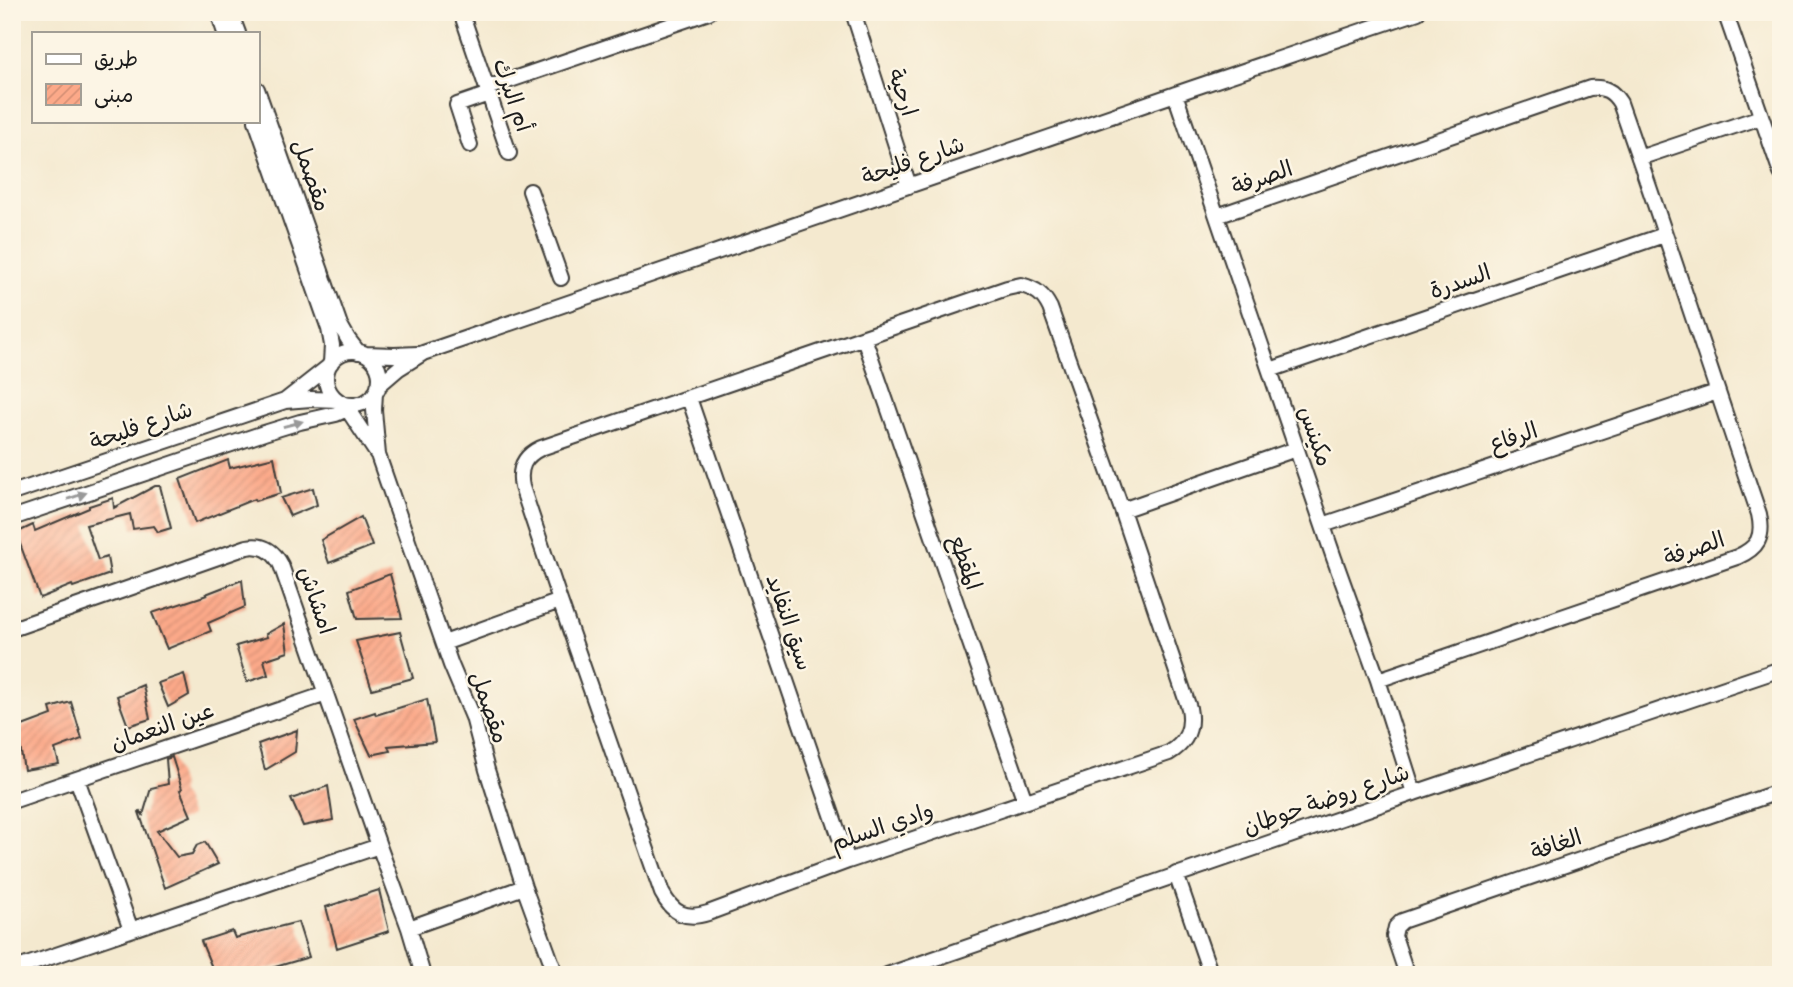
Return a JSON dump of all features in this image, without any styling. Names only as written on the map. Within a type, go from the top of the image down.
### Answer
[{"type":"street","points":[[218,12],[225,32]]},
{"type":"street","points":[[230,12],[238,32]]},
{"type":"street","name":"أم البرك","points":[[461,12],[509,153]]},
{"type":"street","points":[[470,145],[457,105],[488,91],[709,12]]},
{"type":"street","name":"ارحية","points":[[853,12],[909,186]]},
{"type":"street","name":"شارع فليحة","points":[[377,390],[399,368],[423,353],[1418,12]]},
{"type":"street","points":[[1725,12],[1781,173]]},
{"type":"street","name":"الصرفة","points":[[1217,216],[1590,88],[1608,89],[1620,103],[1759,514],[1762,527],[1758,541],[1749,552],[1378,680]]},
{"type":"street","name":"مكينس","points":[[1175,94],[1378,680],[1414,793]]},
{"type":"street","name":"مقصمل","points":[[259,95],[340,325],[348,339],[362,353]]},
{"type":"street","points":[[1639,158],[1761,117]]},
{"type":"street","name":"مقصمل","points":[[256,122],[329,329],[332,345],[329,365]]},
{"type":"street","points":[[530,191],[561,278]]},
{"type":"street","name":"السدرة","points":[[1270,370],[1664,235]]},
{"type":"street","name":"وادي السلم","points":[[1021,285],[1033,288],[1044,297],[1050,309],[1189,708],[1191,719],[1185,739],[1169,753],[848,861],[697,916],[676,911],[667,904],[662,893],[560,601],[520,477],[525,459],[532,452],[689,398],[1007,288],[1021,285]]},
{"type":"street","name":"المقطع","points":[[864,338],[1025,802]]},
{"type":"street","points":[[12,518],[370,398],[377,390],[380,379],[376,365],[362,353],[343,353],[329,365],[326,382],[331,395],[347,404]]},
{"type":"street","name":"شارع فليحة","points":[[362,353],[423,353]]},
{"type":"street","name":"شارع فليحة","points":[[285,401],[329,365]]},
{"type":"street","name":"مقصمل","points":[[377,390],[374,410],[378,455]]},
{"type":"street","name":"الرفاع","points":[[1323,525],[1717,392]]},
{"type":"street","name":"سيق النفايد","points":[[689,398],[848,861]]},
{"type":"street","name":"شارع فليحة","points":[[12,493],[285,401],[311,399],[347,404]]},
{"type":"street","name":"مقصمل","points":[[347,404],[378,455],[451,665],[473,717],[524,887],[556,975]]},
{"type":"street","points":[[1122,510],[1296,449]]},
{"type":"street","name":"امشاش","points":[[12,629],[247,547],[264,547],[274,554],[281,565],[410,928],[423,975]]},
{"type":"street","points":[[444,643],[560,601]]},
{"type":"street","name":"شارع روضة حوطان","points":[[887,975],[1781,668]]},
{"type":"street","name":"عين النعمان","points":[[12,802],[326,694]]},
{"type":"street","points":[[77,779],[131,930]]},
{"type":"street","name":"الغافة","points":[[1407,975],[1394,936],[1396,927],[1402,920],[1781,791]]},
{"type":"street","points":[[12,970],[379,846]]},
{"type":"street","points":[[1177,874],[1211,975]]},
{"type":"street","points":[[410,928],[524,887]]},
{"type":"building","points":[[274,457],[281,493],[255,501],[254,499],[195,523],[180,479],[228,460],[230,468]]},
{"type":"building","points":[[155,486],[160,486],[171,528],[158,532],[154,526],[133,529],[130,514],[86,525],[98,560],[107,557],[110,574],[40,598],[16,533],[33,525],[35,531],[113,498],[114,508]]},
{"type":"building","points":[[313,488],[317,505],[290,516],[281,498]]},
{"type":"building","points":[[361,517],[372,546],[329,563],[321,540]]},
{"type":"building","points":[[390,574],[402,618],[357,619],[349,590]]},
{"type":"building","points":[[242,580],[245,607],[208,623],[211,631],[167,649],[152,613]]},
{"type":"building","points":[[284,624],[288,652],[264,660],[268,675],[247,682],[236,646],[267,637],[266,634]]},
{"type":"building","points":[[400,632],[413,678],[372,689],[356,641]]},
{"type":"building","points":[[184,674],[189,695],[168,707],[158,683]]},
{"type":"building","points":[[143,685],[150,719],[128,726],[117,696]]},
{"type":"building","points":[[427,699],[435,742],[388,746],[390,751],[371,755],[354,719]]},
{"type":"building","points":[[71,702],[82,739],[55,749],[59,764],[24,770],[17,728],[52,715],[50,708]]},
{"type":"building","points":[[297,730],[295,752],[265,770],[258,744]]},
{"type":"building","points":[[172,757],[182,789],[180,790],[191,816],[157,831],[177,857],[192,854],[197,845],[205,842],[218,864],[165,888],[139,812],[143,815],[151,788],[168,784],[166,759]]},
{"type":"building","points":[[328,786],[333,820],[303,826],[291,799]]},
{"type":"building","points":[[379,890],[389,931],[337,948],[326,907]]},
{"type":"building","points":[[298,922],[309,957],[248,975],[215,975],[201,941],[232,931],[235,938]]}]
